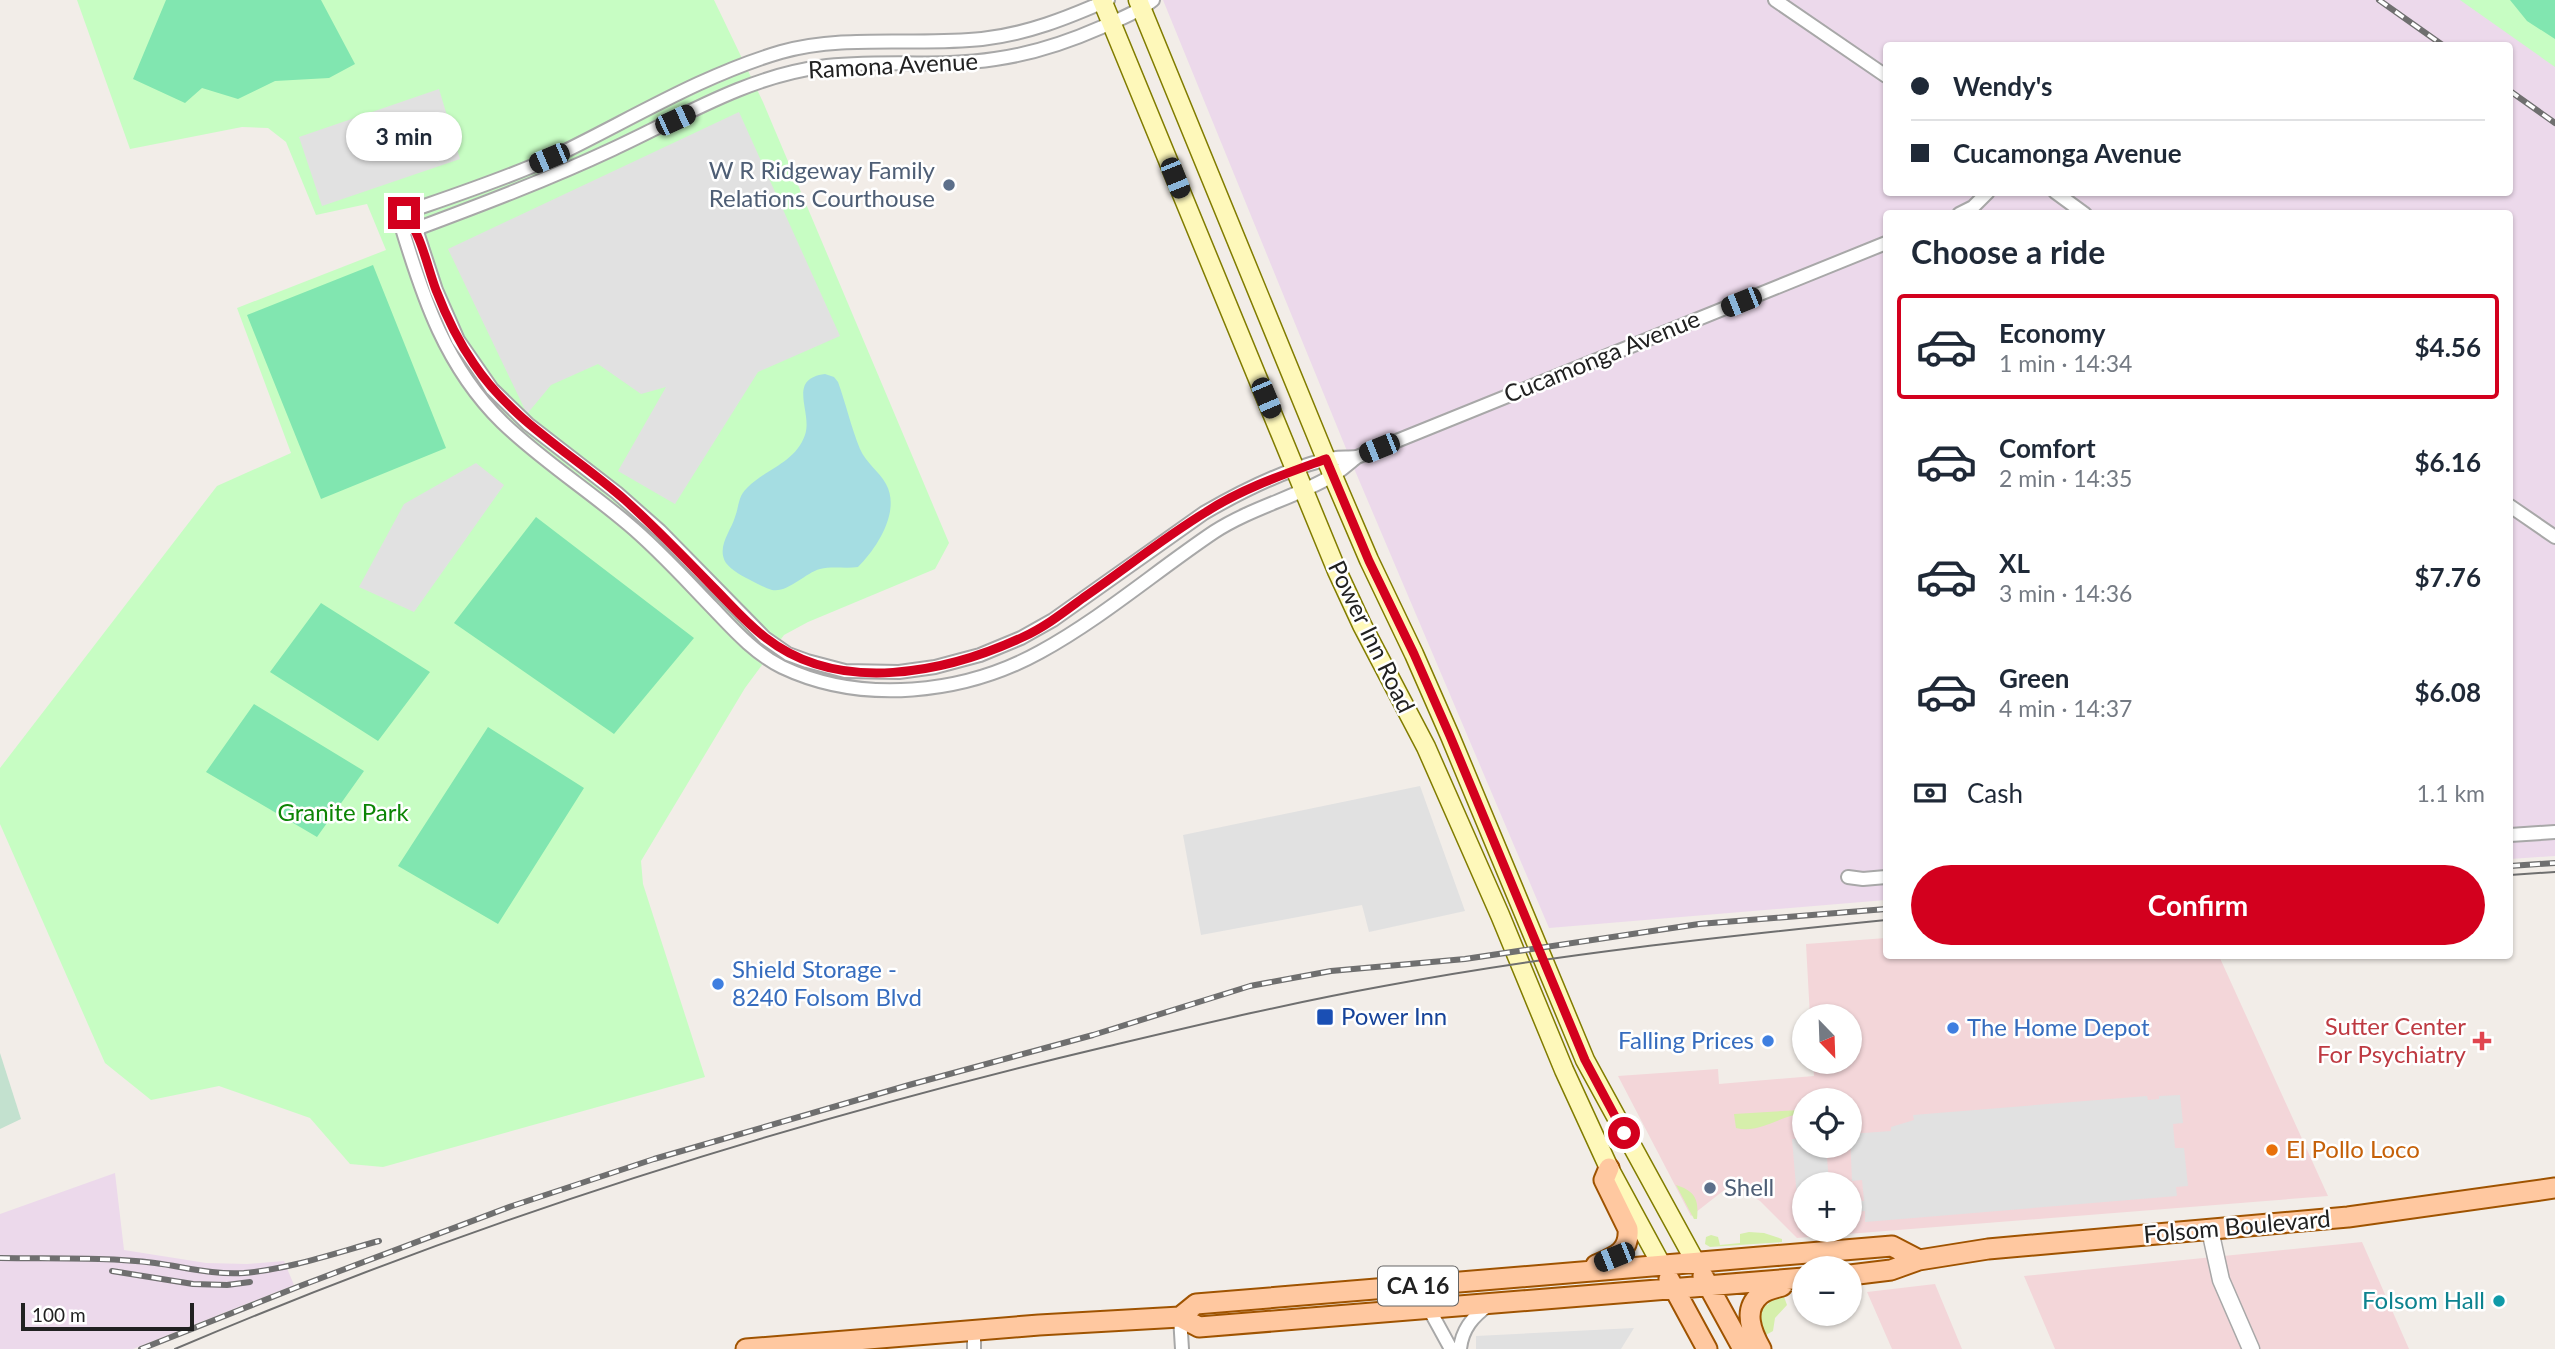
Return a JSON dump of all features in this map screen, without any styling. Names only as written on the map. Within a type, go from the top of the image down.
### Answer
[{"type":"main road","name":"Power Inn Road","points":[[1104,1],[1303,489],[1357,614],[1426,747],[1564,1070],[1609,1168],[1661,1265]]},
{"type":"main road","name":"Power Inn Road","points":[[1144,3],[1329,467],[1450,736],[1585,1060],[1695,1261]]},
{"type":"main road","points":[[1579,1272],[1620,1254],[1628,1242],[1628,1229],[1604,1180],[1609,1168]]},
{"type":"main road","name":"Folsom Boulevard","points":[[1862,1274],[1891,1270],[1919,1260],[2042,1243],[2210,1230],[2396,1211],[2555,1188]]},
{"type":"main road","points":[[1743,1349],[1695,1261],[1892,1246],[1919,1260]]},
{"type":"main road","name":"CA 16","points":[[1180,1317],[1196,1304],[1695,1261]]},
{"type":"main road","points":[[1661,1265],[1707,1349]]},
{"type":"main road","points":[[1674,1289],[1792,1280]]},
{"type":"main road","points":[[1761,1349],[1751,1329],[1753,1306],[1760,1294],[1792,1282]]},
{"type":"main road","name":"CA 16","points":[[746,1349],[974,1340],[1180,1317],[1199,1326],[1674,1289]]},
{"type":"street","points":[[1775,0],[1883,74]]},
{"type":"street","name":"Ramona Avenue","points":[[403,219],[549,158],[733,69],[784,51],[843,43],[979,39],[1007,35],[1054,23],[1104,1]]},
{"type":"street","name":"Ramona Avenue","points":[[416,229],[529,186],[767,78],[845,64],[994,60],[1064,42],[1111,23],[1144,3]]},
{"type":"street","points":[[1967,210],[1984,196]]},
{"type":"street","points":[[2060,196],[2080,210]]},
{"type":"street","name":"Cucamonga Avenue","points":[[403,219],[416,229],[436,290],[458,340],[492,389],[528,424],[617,493],[660,531],[765,638],[789,654],[824,666],[870,672],[935,667],[980,655],[1021,638],[1053,620],[1204,513],[1248,489],[1296,470],[1329,467],[1357,457],[1883,244]]},
{"type":"street","name":"Cucamonga Avenue","points":[[403,219],[432,321],[463,373],[502,422],[647,540],[756,650],[779,665],[804,676],[867,689],[899,690],[963,682],[1019,663],[1065,637],[1216,531],[1248,513],[1303,489],[1329,467]]},
{"type":"street","points":[[2513,508],[2555,537]]},
{"type":"street","points":[[2513,835],[2555,832]]},
{"type":"street","points":[[1848,877],[1883,877]]},
{"type":"street","points":[[2210,1230],[2221,1280],[2252,1349]]},
{"type":"street","points":[[1460,1349],[1462,1334],[1479,1312],[1491,1303]]},
{"type":"street","points":[[1428,1307],[1451,1349]]},
{"type":"street","points":[[1180,1317],[1182,1349]]},
{"type":"shaded area","points":[[1163,0],[2555,0],[2555,856],[2513,859],[2513,210],[1883,210],[1883,900],[1549,928],[1356,473]]},
{"type":"shaded area","points":[[439,89],[460,159],[322,206],[299,137]]},
{"type":"shaded area","points":[[739,112],[840,336],[758,372],[675,504],[618,471],[666,387],[641,394],[598,364],[551,385],[527,414],[448,249]]},
{"type":"shaded area","points":[[476,463],[504,485],[414,612],[359,587],[404,504]]},
{"type":"shaded area","points":[[1420,786],[1465,911],[1369,932],[1362,905],[1201,935],[1183,835]]},
{"type":"shaded area","points":[[1883,938],[1883,959],[2220,959],[2328,1196],[1862,1233],[1862,1172],[1792,1172],[1792,1233],[1760,1201],[1732,1184],[1691,1216],[1618,1076],[1718,1069],[1719,1084],[1862,1074],[1862,1004],[1809,1004],[1806,944]]},
{"type":"shaded area","points":[[2180,1095],[2183,1123],[2173,1124],[2175,1148],[2184,1148],[2188,1186],[2176,1187],[2177,1196],[1865,1222],[1865,1211],[1862,1211],[1862,1172],[1852,1172],[1851,1158],[1862,1158],[1862,1133],[1891,1131],[1891,1127],[1914,1120],[1913,1115],[2147,1096],[2148,1100],[2159,1099],[2159,1096]]},
{"type":"shaded area","points":[[1794,1158],[1827,1158],[1828,1172],[1795,1172]]},
{"type":"shaded area","points":[[115,1173],[124,1250],[206,1263],[284,1261],[294,1285],[133,1349],[0,1349],[0,1214]]},
{"type":"shaded area","points":[[2362,1242],[2409,1349],[2055,1349],[2024,1276]]},
{"type":"shaded area","points":[[1935,1284],[1962,1349],[1892,1349],[1867,1292]]},
{"type":"shaded area","points":[[1634,1328],[1621,1349],[1476,1349],[1476,1336]]},
{"type":"green space","name":"Granite Park","points":[[77,0],[714,0],[763,102],[949,543],[935,569],[808,622],[784,635],[745,688],[641,861],[643,884],[705,1077],[383,1167],[350,1164],[310,1118],[219,1086],[151,1100],[105,1063],[0,824],[0,768],[217,486],[291,453],[237,308],[386,250],[367,204],[316,215],[286,142],[268,128],[242,127],[130,149]]},
{"type":"green space","points":[[166,0],[321,0],[355,64],[329,78],[275,81],[238,99],[202,88],[185,103],[133,79]]},
{"type":"green space","points":[[2460,0],[2555,0],[2555,67]]},
{"type":"green space","points":[[2510,0],[2555,0],[2555,39],[2527,21]]},
{"type":"green space","points":[[373,265],[446,448],[321,499],[247,315]]},
{"type":"green space","points":[[536,517],[694,638],[614,734],[454,623]]},
{"type":"green space","points":[[321,603],[430,672],[378,741],[270,672]]},
{"type":"green space","points":[[254,704],[364,771],[317,837],[206,772]]},
{"type":"green space","points":[[488,727],[584,788],[498,924],[398,866]]},
{"type":"green space","points":[[0,1053],[21,1119],[0,1129]]},
{"type":"green space","points":[[1792,1110],[1792,1116],[1751,1129],[1736,1128],[1734,1114]]},
{"type":"green space","points":[[1676,1185],[1692,1193],[1697,1206],[1697,1219],[1694,1219]]},
{"type":"green space","points":[[1764,1233],[1782,1239],[1782,1242],[1710,1247],[1705,1244],[1706,1237],[1711,1235],[1718,1237],[1720,1245],[1740,1243],[1740,1234]]},
{"type":"green space","points":[[1783,1294],[1787,1305],[1775,1318],[1773,1331],[1764,1336],[1759,1319],[1760,1311],[1768,1302]]},
{"type":"water","points":[[825,374],[834,377],[838,382],[860,449],[886,484],[891,506],[889,517],[873,550],[858,567],[820,569],[784,589],[772,590],[728,566],[723,557],[723,545],[744,491],[788,459],[800,444],[807,426],[804,389],[813,377]]},
{"type":"tram line","points":[[2513,875],[2555,872]]},
{"type":"tram line","points":[[175,1349],[402,1258],[518,1217],[751,1142],[986,1076],[1244,1015],[1446,975],[1634,948],[1883,920]]},
{"type":"railway","points":[[2379,0],[2438,42]]},
{"type":"railway","points":[[2513,93],[2555,123]]},
{"type":"railway","points":[[2513,866],[2555,863]]},
{"type":"railway","points":[[141,1349],[512,1206],[654,1159],[1093,1035],[1250,986],[1331,971],[1465,959],[1699,924],[1883,909]]},
{"type":"railway","points":[[0,1258],[116,1260],[210,1272],[244,1273],[295,1264],[379,1241]]},
{"type":"railway","points":[[112,1271],[193,1284],[227,1285],[250,1282]]},
{"type":"place","name":"W R Ridgeway Family Relations Courthouse","points":[[949,185]]},
{"type":"place","name":"Shield Storage - 8240 Folsom Blvd","points":[[718,984]]},
{"type":"place","name":"Power Inn","points":[[1325,1017]]},
{"type":"place","name":"The Home Depot","points":[[1953,1028]]},
{"type":"place","name":"Falling Prices","points":[[1768,1041]]},
{"type":"place","name":"Sutter Center For Psychiatry","points":[[2482,1041]]},
{"type":"place","name":"El Pollo Loco","points":[[2272,1150]]},
{"type":"place","name":"Shell","points":[[1710,1188]]},
{"type":"place","name":"Folsom Hall","points":[[2499,1301]]},
{"type":"route","points":[[404,213],[416,229],[436,290],[458,340],[492,389],[528,424],[617,493],[660,531],[765,638],[789,654],[824,666],[845,671],[899,671],[935,667],[980,655],[1032,633],[1053,620],[1204,513],[1228,499],[1273,478],[1326,459],[1369,561],[1450,736],[1585,1060],[1624,1133]]}]
